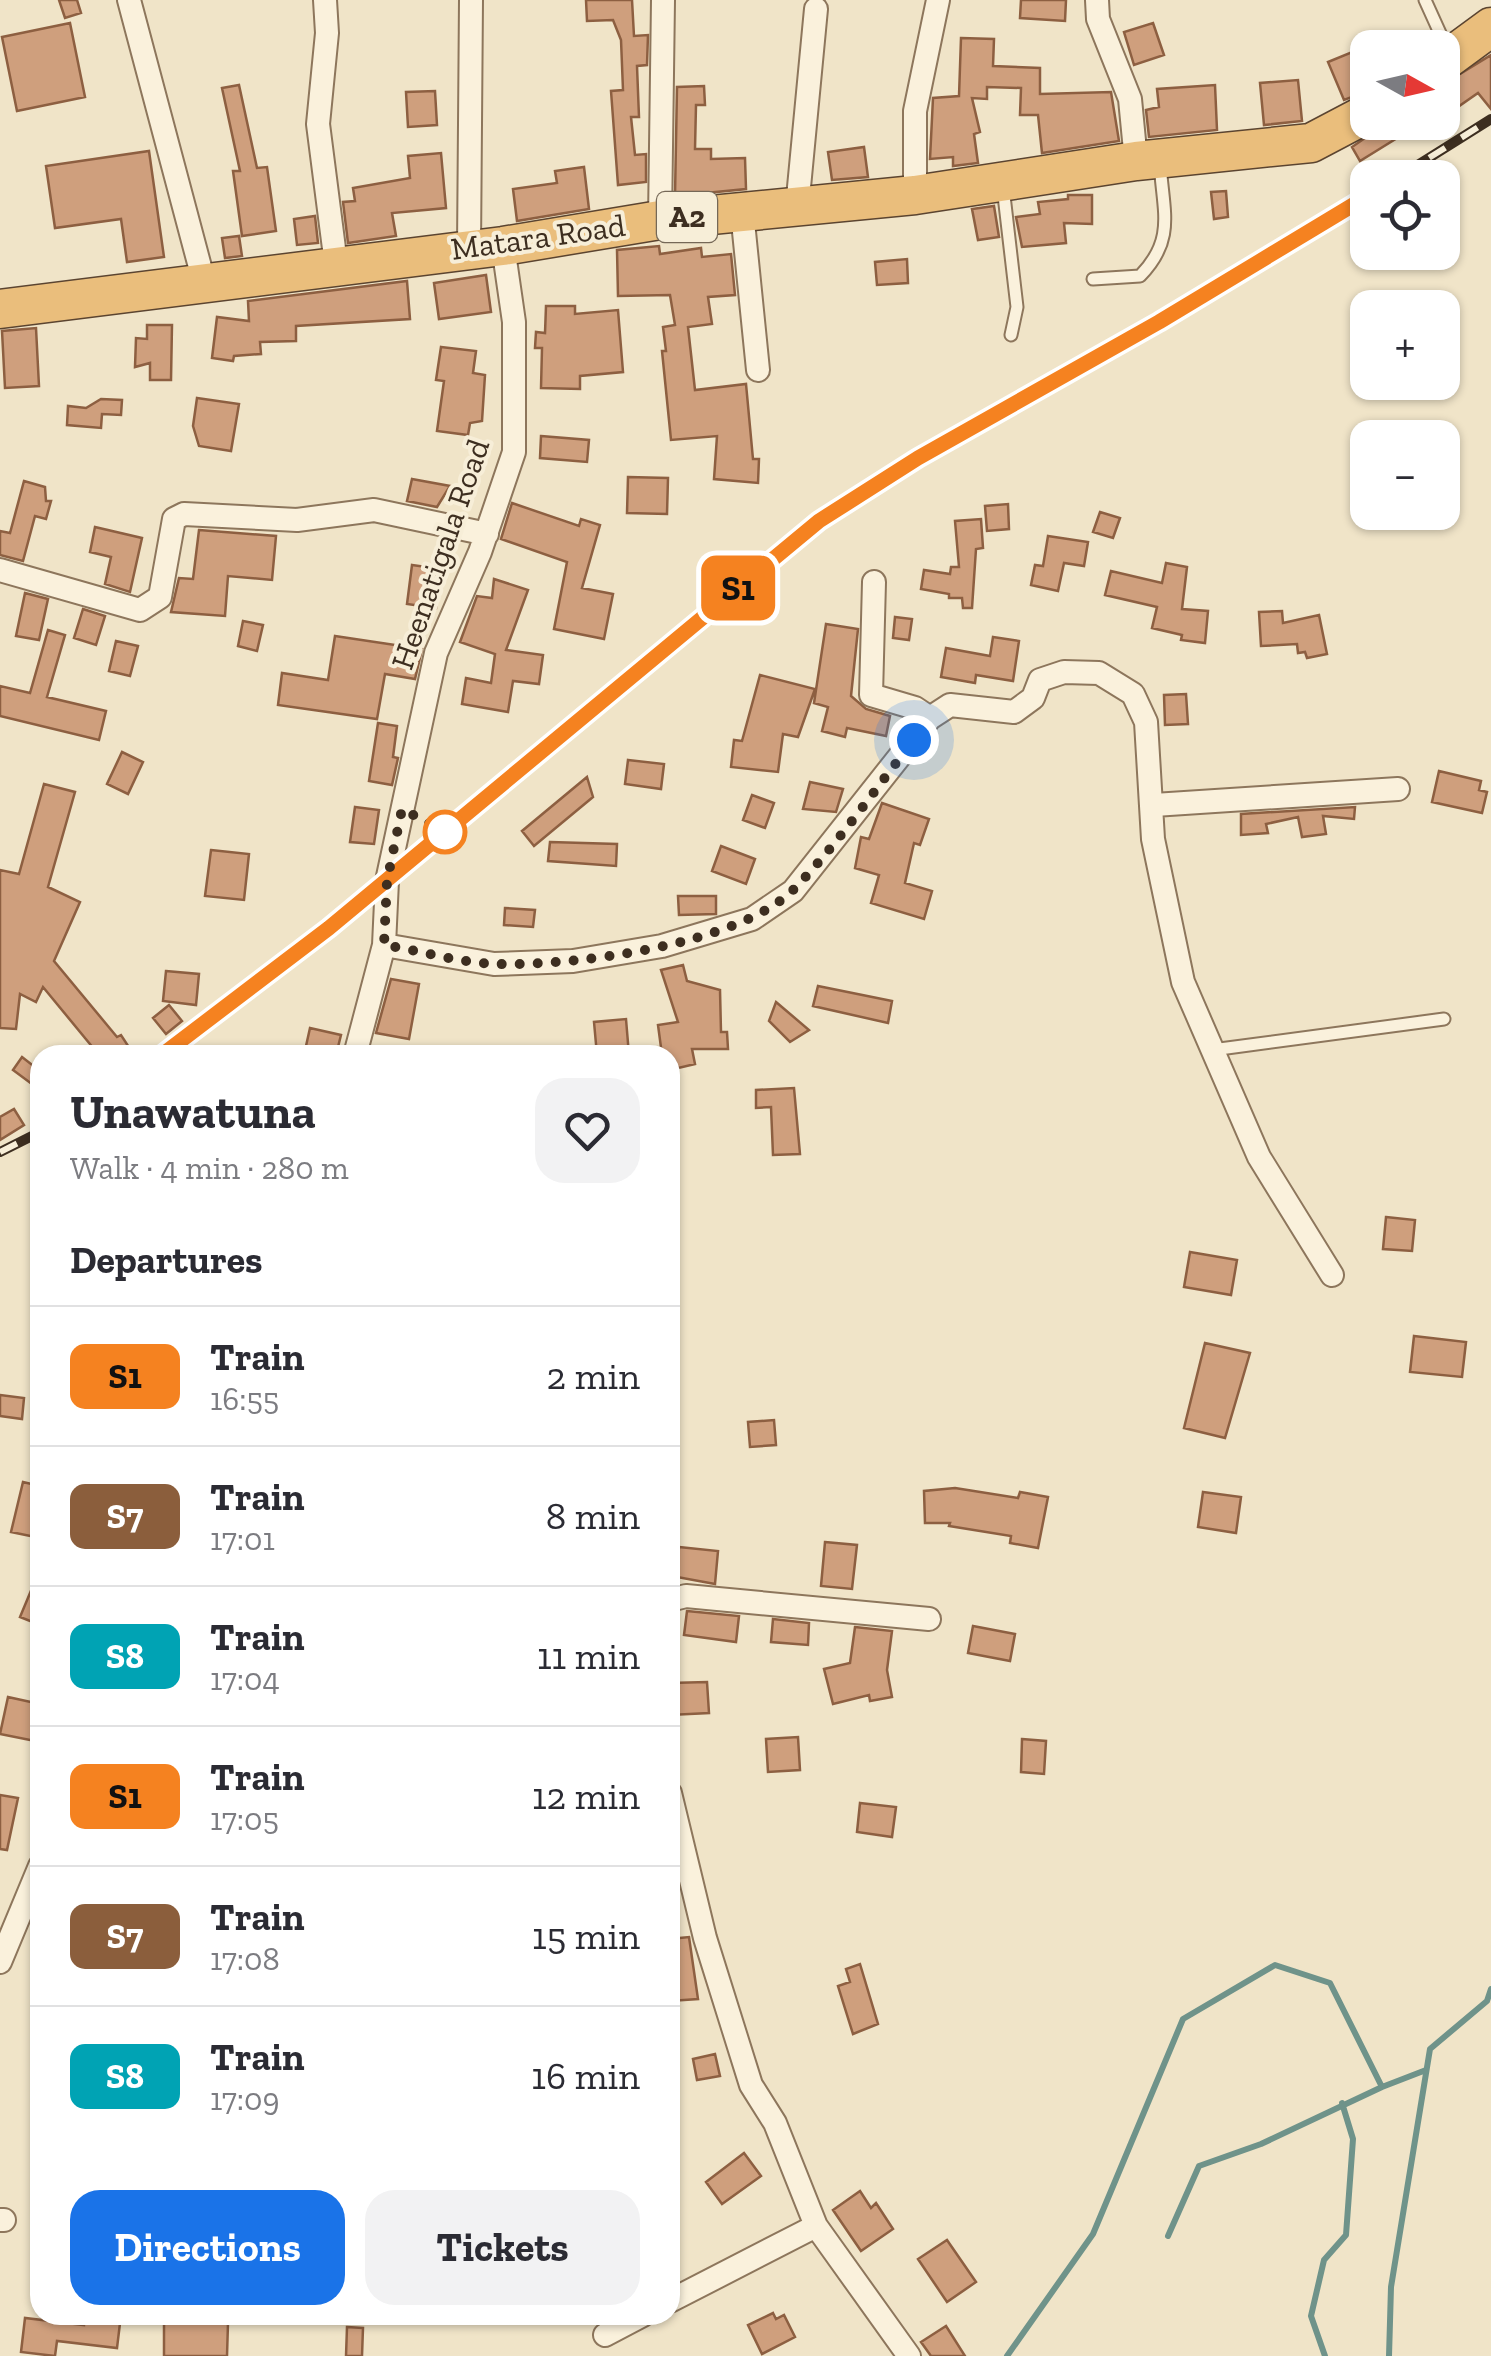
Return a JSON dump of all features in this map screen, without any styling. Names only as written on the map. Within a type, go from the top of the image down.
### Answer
[{"type":"highway","points":[[1460,51],[1491,28]]},
{"type":"highway","name":"Matara Road","points":[[0,309],[486,247],[660,220],[798,208],[1148,160],[1311,144],[1350,123]]},
{"type":"street","points":[[129,0],[204,282]]},
{"type":"street","points":[[325,0],[327,33],[318,124],[336,264]]},
{"type":"street","name":"Heenatigala Road","points":[[358,1045],[384,945],[387,881],[436,653],[486,534],[514,452],[514,322],[486,247],[471,0]]},
{"type":"street","points":[[660,220],[663,0]]},
{"type":"street","points":[[914,194],[915,111],[938,0]]},
{"type":"street","points":[[1096,0],[1098,19],[1130,99],[1148,160]]},
{"type":"street","points":[[798,208],[816,9]]},
{"type":"street","points":[[742,212],[758,370]]},
{"type":"street","points":[[0,570],[140,610],[160,597],[174,519],[184,514],[297,520],[374,510],[486,534]]},
{"type":"street","points":[[874,582],[871,695],[915,708],[930,718]]},
{"type":"street","points":[[384,945],[494,964],[573,961],[662,946],[752,919],[793,891],[930,718],[950,705],[1014,712],[1033,698],[1040,680],[1064,672],[1098,673],[1133,694],[1146,722],[1154,804],[1153,839],[1183,982],[1258,1158],[1332,1274]]},
{"type":"street","points":[[1154,804],[1398,788]]},
{"type":"street","points":[[680,1598],[929,1619]]},
{"type":"street","points":[[680,1834],[705,1938],[751,2086],[775,2123],[816,2226],[910,2356]]},
{"type":"street","points":[[0,1962],[30,1890]]},
{"type":"street","points":[[680,2296],[816,2226]]},
{"type":"street","points":[[605,2335],[624,2325]]},
{"type":"lane","points":[[1425,0],[1436,30]]},
{"type":"lane","points":[[1093,280],[1140,276],[1161,254],[1165,235],[1148,160]]},
{"type":"lane","points":[[1003,182],[1017,307],[1010,335]]},
{"type":"lane","points":[[1212,1050],[1444,1019]]},
{"type":"building","points":[[59,0],[77,0],[81,13],[65,18]]},
{"type":"building","points":[[586,0],[632,0],[634,36],[648,35],[647,65],[637,66],[639,117],[631,117],[635,155],[646,154],[646,182],[618,185],[611,91],[623,90],[621,40],[613,20],[587,21]]},
{"type":"building","points":[[1021,0],[1066,0],[1065,21],[1020,18]]},
{"type":"building","points":[[70,23],[85,97],[17,111],[2,37]]},
{"type":"building","points":[[1153,23],[1164,55],[1134,65],[1124,32]]},
{"type":"building","points":[[961,38],[994,39],[993,66],[1040,68],[1040,94],[1111,92],[1119,141],[1042,153],[1038,115],[1020,115],[1021,88],[987,87],[987,99],[972,98],[980,132],[974,134],[978,163],[953,166],[953,157],[930,159],[933,98],[959,96]]},
{"type":"building","points":[[1350,53],[1350,98],[1344,100],[1328,62]]},
{"type":"building","points":[[1491,55],[1491,109],[1478,93],[1460,106],[1460,74]]},
{"type":"building","points":[[1298,80],[1302,121],[1264,125],[1260,83]]},
{"type":"building","points":[[239,85],[257,168],[267,167],[276,231],[242,236],[233,171],[240,171],[222,88]]},
{"type":"building","points":[[1215,85],[1217,130],[1149,137],[1146,110],[1159,107],[1157,89]]},
{"type":"building","points":[[704,86],[705,105],[696,105],[695,149],[711,149],[711,159],[745,158],[746,189],[675,196],[677,87]]},
{"type":"building","points":[[435,91],[437,125],[408,127],[406,92]]},
{"type":"building","points":[[1362,140],[1394,140],[1362,160],[1352,147]]},
{"type":"building","points":[[864,147],[868,177],[832,180],[828,152]]},
{"type":"building","points":[[149,151],[164,257],[127,262],[121,219],[55,228],[46,166]]},
{"type":"building","points":[[441,153],[446,208],[392,213],[396,236],[348,243],[343,202],[355,201],[353,188],[410,178],[408,156]]},
{"type":"building","points":[[584,167],[589,209],[517,221],[513,189],[557,183],[555,171]]},
{"type":"building","points":[[1226,191],[1228,217],[1214,219],[1211,192]]},
{"type":"building","points":[[1068,195],[1092,195],[1092,224],[1064,223],[1066,243],[1022,247],[1016,217],[1040,214],[1038,202],[1068,199]]},
{"type":"building","points":[[994,206],[999,237],[978,240],[972,209]]},
{"type":"building","points":[[315,216],[318,243],[297,245],[294,219]]},
{"type":"building","points":[[239,236],[242,256],[225,258],[222,238]]},
{"type":"building","points":[[659,246],[660,254],[701,248],[702,257],[731,254],[735,295],[708,297],[712,324],[688,327],[695,390],[746,384],[753,459],[759,459],[758,483],[714,479],[717,436],[671,440],[662,351],[666,351],[663,327],[675,325],[670,295],[618,296],[617,250]]},
{"type":"building","points":[[907,259],[908,283],[877,285],[875,262]]},
{"type":"building","points":[[486,275],[491,312],[439,319],[434,283]]},
{"type":"building","points":[[407,281],[410,319],[296,326],[296,341],[260,342],[261,354],[234,356],[233,361],[212,358],[217,317],[249,321],[248,301]]},
{"type":"building","points":[[546,306],[575,306],[575,314],[618,310],[623,372],[580,376],[580,389],[541,388],[542,348],[535,348],[536,332],[545,333]]},
{"type":"building","points":[[147,325],[172,325],[171,380],[150,380],[150,363],[135,367],[136,338],[147,339]]},
{"type":"building","points":[[36,328],[39,386],[5,388],[2,331]]},
{"type":"building","points":[[441,347],[476,351],[473,373],[485,375],[482,421],[470,423],[468,435],[437,431],[444,381],[436,380]]},
{"type":"building","points":[[197,398],[239,404],[231,451],[199,446],[193,426]]},
{"type":"building","points":[[101,399],[122,400],[121,415],[102,414],[101,428],[67,425],[68,406],[86,408]]},
{"type":"building","points":[[541,436],[589,440],[587,462],[540,458]]},
{"type":"building","points":[[628,477],[668,478],[667,514],[627,513]]},
{"type":"building","points":[[412,479],[450,486],[437,507],[407,501]]},
{"type":"building","points":[[24,481],[45,487],[46,501],[51,501],[46,519],[35,516],[23,561],[0,555],[0,531],[10,533]]},
{"type":"building","points":[[512,503],[579,526],[581,519],[600,525],[582,588],[613,594],[604,639],[554,629],[567,562],[501,539]]},
{"type":"building","points":[[1008,504],[1009,529],[987,531],[985,506]]},
{"type":"building","points":[[1100,512],[1120,518],[1113,538],[1093,532]]},
{"type":"building","points":[[981,519],[983,548],[976,549],[972,608],[963,608],[962,598],[921,589],[924,570],[950,574],[951,567],[959,567],[955,521]]},
{"type":"building","points":[[95,527],[142,538],[130,592],[105,584],[111,557],[90,552]]},
{"type":"building","points":[[199,530],[276,536],[272,580],[228,576],[225,616],[171,612],[179,578],[193,579]]},
{"type":"building","points":[[1048,536],[1088,542],[1084,566],[1064,563],[1058,591],[1031,585],[1035,565],[1043,566]]},
{"type":"building","points":[[1166,563],[1187,567],[1182,609],[1208,611],[1205,643],[1181,640],[1182,635],[1152,628],[1157,607],[1105,595],[1111,571],[1162,583]]},
{"type":"building","points":[[412,565],[441,569],[436,608],[407,604]]},
{"type":"building","points":[[494,579],[528,590],[506,650],[543,655],[539,684],[513,681],[508,712],[462,704],[466,678],[491,683],[495,654],[460,642],[477,596],[492,598]]},
{"type":"building","points":[[25,593],[48,599],[39,640],[16,636]]},
{"type":"building","points":[[83,609],[105,616],[96,645],[74,638]]},
{"type":"building","points":[[1282,611],[1283,623],[1319,615],[1327,654],[1307,658],[1305,652],[1298,653],[1297,644],[1261,646],[1259,612]]},
{"type":"building","points":[[895,617],[912,619],[909,640],[893,638]]},
{"type":"building","points":[[243,621],[263,625],[257,651],[238,646]]},
{"type":"building","points":[[826,624],[858,629],[851,696],[866,709],[890,716],[886,736],[847,728],[845,737],[822,731],[828,707],[814,703]]},
{"type":"building","points":[[48,630],[65,635],[47,697],[106,711],[99,740],[0,716],[0,686],[30,693]]},
{"type":"building","points":[[335,636],[422,649],[415,679],[385,674],[377,719],[278,705],[282,673],[328,680]]},
{"type":"building","points":[[993,637],[1019,641],[1013,681],[976,675],[975,683],[941,677],[946,648],[990,656]]},
{"type":"building","points":[[116,641],[138,646],[130,676],[109,671]]},
{"type":"building","points":[[760,675],[815,689],[798,737],[783,734],[778,772],[731,767],[734,740],[742,741]]},
{"type":"building","points":[[1186,694],[1188,724],[1165,725],[1164,695]]},
{"type":"building","points":[[378,723],[397,726],[393,757],[398,758],[392,785],[369,781]]},
{"type":"building","points":[[122,752],[143,762],[128,794],[107,784]]},
{"type":"building","points":[[628,760],[664,764],[661,789],[625,784]]},
{"type":"building","points":[[1439,771],[1481,781],[1479,790],[1487,792],[1482,813],[1432,802]]},
{"type":"building","points":[[587,777],[593,797],[534,846],[522,831]]},
{"type":"building","points":[[810,782],[843,789],[836,812],[803,809]]},
{"type":"building","points":[[44,784],[75,792],[48,887],[80,902],[54,961],[128,1045],[91,1045],[43,987],[36,1002],[20,994],[16,1029],[0,1028],[0,870],[19,874]]},
{"type":"building","points":[[752,795],[774,803],[765,828],[743,820]]},
{"type":"building","points":[[882,803],[929,819],[920,845],[914,843],[905,883],[932,891],[924,919],[871,903],[879,875],[855,868],[861,837],[869,839]]},
{"type":"building","points":[[355,807],[379,810],[374,844],[350,842]]},
{"type":"building","points":[[1355,807],[1354,819],[1323,816],[1326,834],[1302,837],[1298,817],[1266,824],[1268,833],[1241,835],[1241,814]]},
{"type":"building","points":[[550,842],[617,844],[616,866],[548,861]]},
{"type":"building","points":[[721,846],[755,859],[746,884],[712,871]]},
{"type":"building","points":[[211,850],[249,854],[244,900],[205,896]]},
{"type":"building","points":[[678,896],[716,896],[716,914],[679,915]]},
{"type":"building","points":[[505,908],[535,910],[533,927],[504,925]]},
{"type":"building","points":[[683,965],[687,981],[720,990],[721,1032],[727,1032],[728,1049],[692,1049],[695,1064],[680,1068],[680,1045],[661,1045],[658,1025],[678,1022],[661,970]]},
{"type":"building","points":[[166,971],[199,974],[196,1005],[163,1001]]},
{"type":"building","points":[[391,979],[419,984],[409,1039],[376,1033]]},
{"type":"building","points":[[818,986],[892,1001],[888,1023],[813,1006]]},
{"type":"building","points":[[776,1002],[809,1030],[790,1042],[769,1021]]},
{"type":"building","points":[[169,1005],[182,1021],[166,1034],[153,1018]]},
{"type":"building","points":[[626,1019],[628,1045],[596,1045],[594,1022]]},
{"type":"building","points":[[310,1028],[341,1035],[338,1045],[306,1045]]},
{"type":"building","points":[[22,1057],[30,1063],[30,1083],[13,1070]]},
{"type":"building","points":[[794,1088],[800,1154],[773,1155],[771,1107],[756,1108],[756,1090]]},
{"type":"building","points":[[14,1109],[24,1125],[0,1140],[0,1117]]},
{"type":"building","points":[[1386,1217],[1415,1220],[1412,1251],[1383,1249]]},
{"type":"building","points":[[1190,1252],[1237,1260],[1231,1295],[1184,1287]]},
{"type":"building","points":[[1414,1336],[1466,1342],[1462,1377],[1410,1372]]},
{"type":"building","points":[[1205,1343],[1250,1353],[1225,1438],[1184,1428]]},
{"type":"building","points":[[0,1395],[24,1398],[22,1419],[0,1416]]},
{"type":"building","points":[[774,1420],[776,1445],[750,1447],[748,1422]]},
{"type":"building","points":[[23,1482],[30,1484],[30,1536],[11,1532]]},
{"type":"building","points":[[955,1488],[1018,1498],[1020,1492],[1048,1497],[1038,1548],[1010,1543],[1011,1536],[949,1526],[950,1523],[925,1523],[924,1491]]},
{"type":"building","points":[[1203,1492],[1241,1497],[1236,1533],[1198,1527]]},
{"type":"building","points":[[825,1542],[857,1545],[852,1589],[821,1586]]},
{"type":"building","points":[[680,1547],[718,1551],[715,1584],[680,1578]]},
{"type":"building","points":[[30,1593],[30,1621],[20,1617]]},
{"type":"building","points":[[687,1611],[739,1616],[736,1642],[684,1635]]},
{"type":"building","points":[[773,1619],[809,1623],[808,1645],[771,1642]]},
{"type":"building","points":[[973,1626],[1015,1634],[1010,1661],[968,1653]]},
{"type":"building","points":[[855,1627],[892,1631],[887,1670],[892,1697],[870,1701],[869,1695],[833,1704],[824,1669],[850,1663]]},
{"type":"building","points":[[707,1682],[709,1713],[680,1714],[680,1683]]},
{"type":"building","points":[[8,1697],[30,1702],[30,1740],[0,1734]]},
{"type":"building","points":[[798,1737],[800,1770],[768,1772],[766,1739]]},
{"type":"building","points":[[1022,1739],[1046,1741],[1044,1774],[1021,1772]]},
{"type":"building","points":[[0,1795],[18,1798],[7,1850],[0,1849]]},
{"type":"building","points":[[860,1803],[896,1807],[892,1837],[857,1832]]},
{"type":"building","points":[[689,1937],[698,1999],[680,2000],[680,1938]]},
{"type":"building","points":[[860,1964],[878,2024],[853,2034],[838,1986],[850,1982],[846,1969]]},
{"type":"building","points":[[715,2054],[720,2076],[697,2080],[693,2059]]},
{"type":"building","points":[[744,2153],[761,2176],[722,2204],[706,2182]]},
{"type":"building","points":[[860,2191],[871,2208],[876,2203],[893,2229],[861,2251],[833,2210]]},
{"type":"building","points":[[947,2240],[976,2282],[947,2302],[918,2259]]},
{"type":"building","points":[[773,2313],[776,2319],[784,2315],[795,2337],[762,2354],[748,2325]]},
{"type":"building","points":[[25,2318],[30,2319],[30,2325],[120,2325],[117,2348],[57,2341],[55,2356],[21,2352]]},
{"type":"building","points":[[164,2325],[228,2325],[227,2356],[164,2356]]},
{"type":"building","points":[[946,2326],[965,2356],[931,2356],[921,2342]]},
{"type":"building","points":[[347,2327],[363,2328],[362,2356],[346,2356]]},
{"type":"waterway","points":[[1007,2356],[1093,2234],[1183,2019],[1275,1965],[1330,1983],[1382,2087],[1426,2070]]},
{"type":"waterway","points":[[1389,2356],[1391,2287],[1430,2049],[1487,2001],[1491,1989]]},
{"type":"waterway","points":[[1168,2236],[1199,2166],[1261,2144],[1382,2087]]},
{"type":"waterway","points":[[1325,2356],[1311,2316],[1324,2260],[1346,2235],[1353,2139],[1342,2103]]},
{"type":"railway","points":[[1426,160],[1491,119]]},
{"type":"railway","points":[[177,1045],[387,881],[819,521],[918,458],[1159,322],[1350,207]]},
{"type":"railway","points":[[0,1152],[30,1137]]},
{"type":"train","name":"S1","points":[[177,1045],[329,928],[819,521],[918,458],[1159,322],[1350,207]]},
{"type":"route","points":[[445,832],[402,809],[387,881],[384,945],[494,964],[573,961],[662,946],[752,919],[793,891],[914,740]]}]
